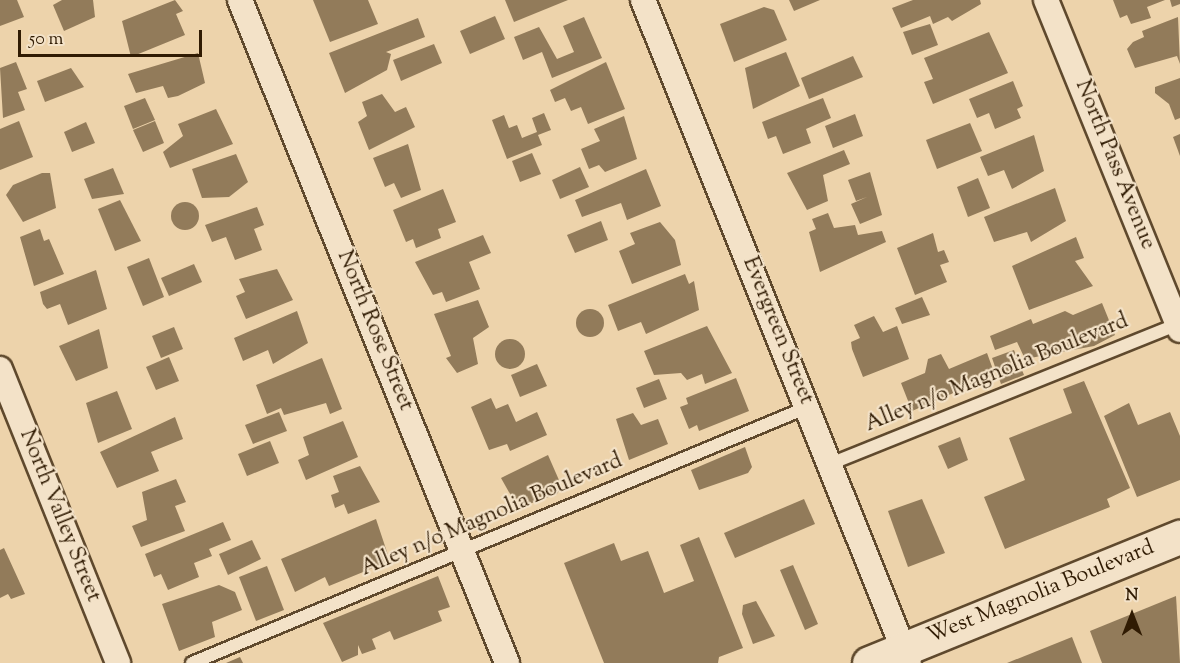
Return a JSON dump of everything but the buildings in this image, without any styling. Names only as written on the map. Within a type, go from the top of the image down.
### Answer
[{"type":"main road","name":"West Magnolia Boulevard","points":[[869,663],[906,656],[1180,537]]},
{"type":"street","name":"North Rose Street","points":[[240,0],[463,552],[500,661]]},
{"type":"street","name":"Evergreen Street","points":[[643,0],[906,656]]},
{"type":"street","name":"North Pass Avenue","points":[[1046,0],[1179,326]]},
{"type":"street","name":"North Valley Street","points":[[0,369],[118,663]]},
{"type":"lane","name":"Alley n/o Magnolia Boulevard","points":[[830,464],[1179,326]]},
{"type":"lane","name":"Alley n/o Magnolia Boulevard","points":[[192,663],[808,407]]}]
